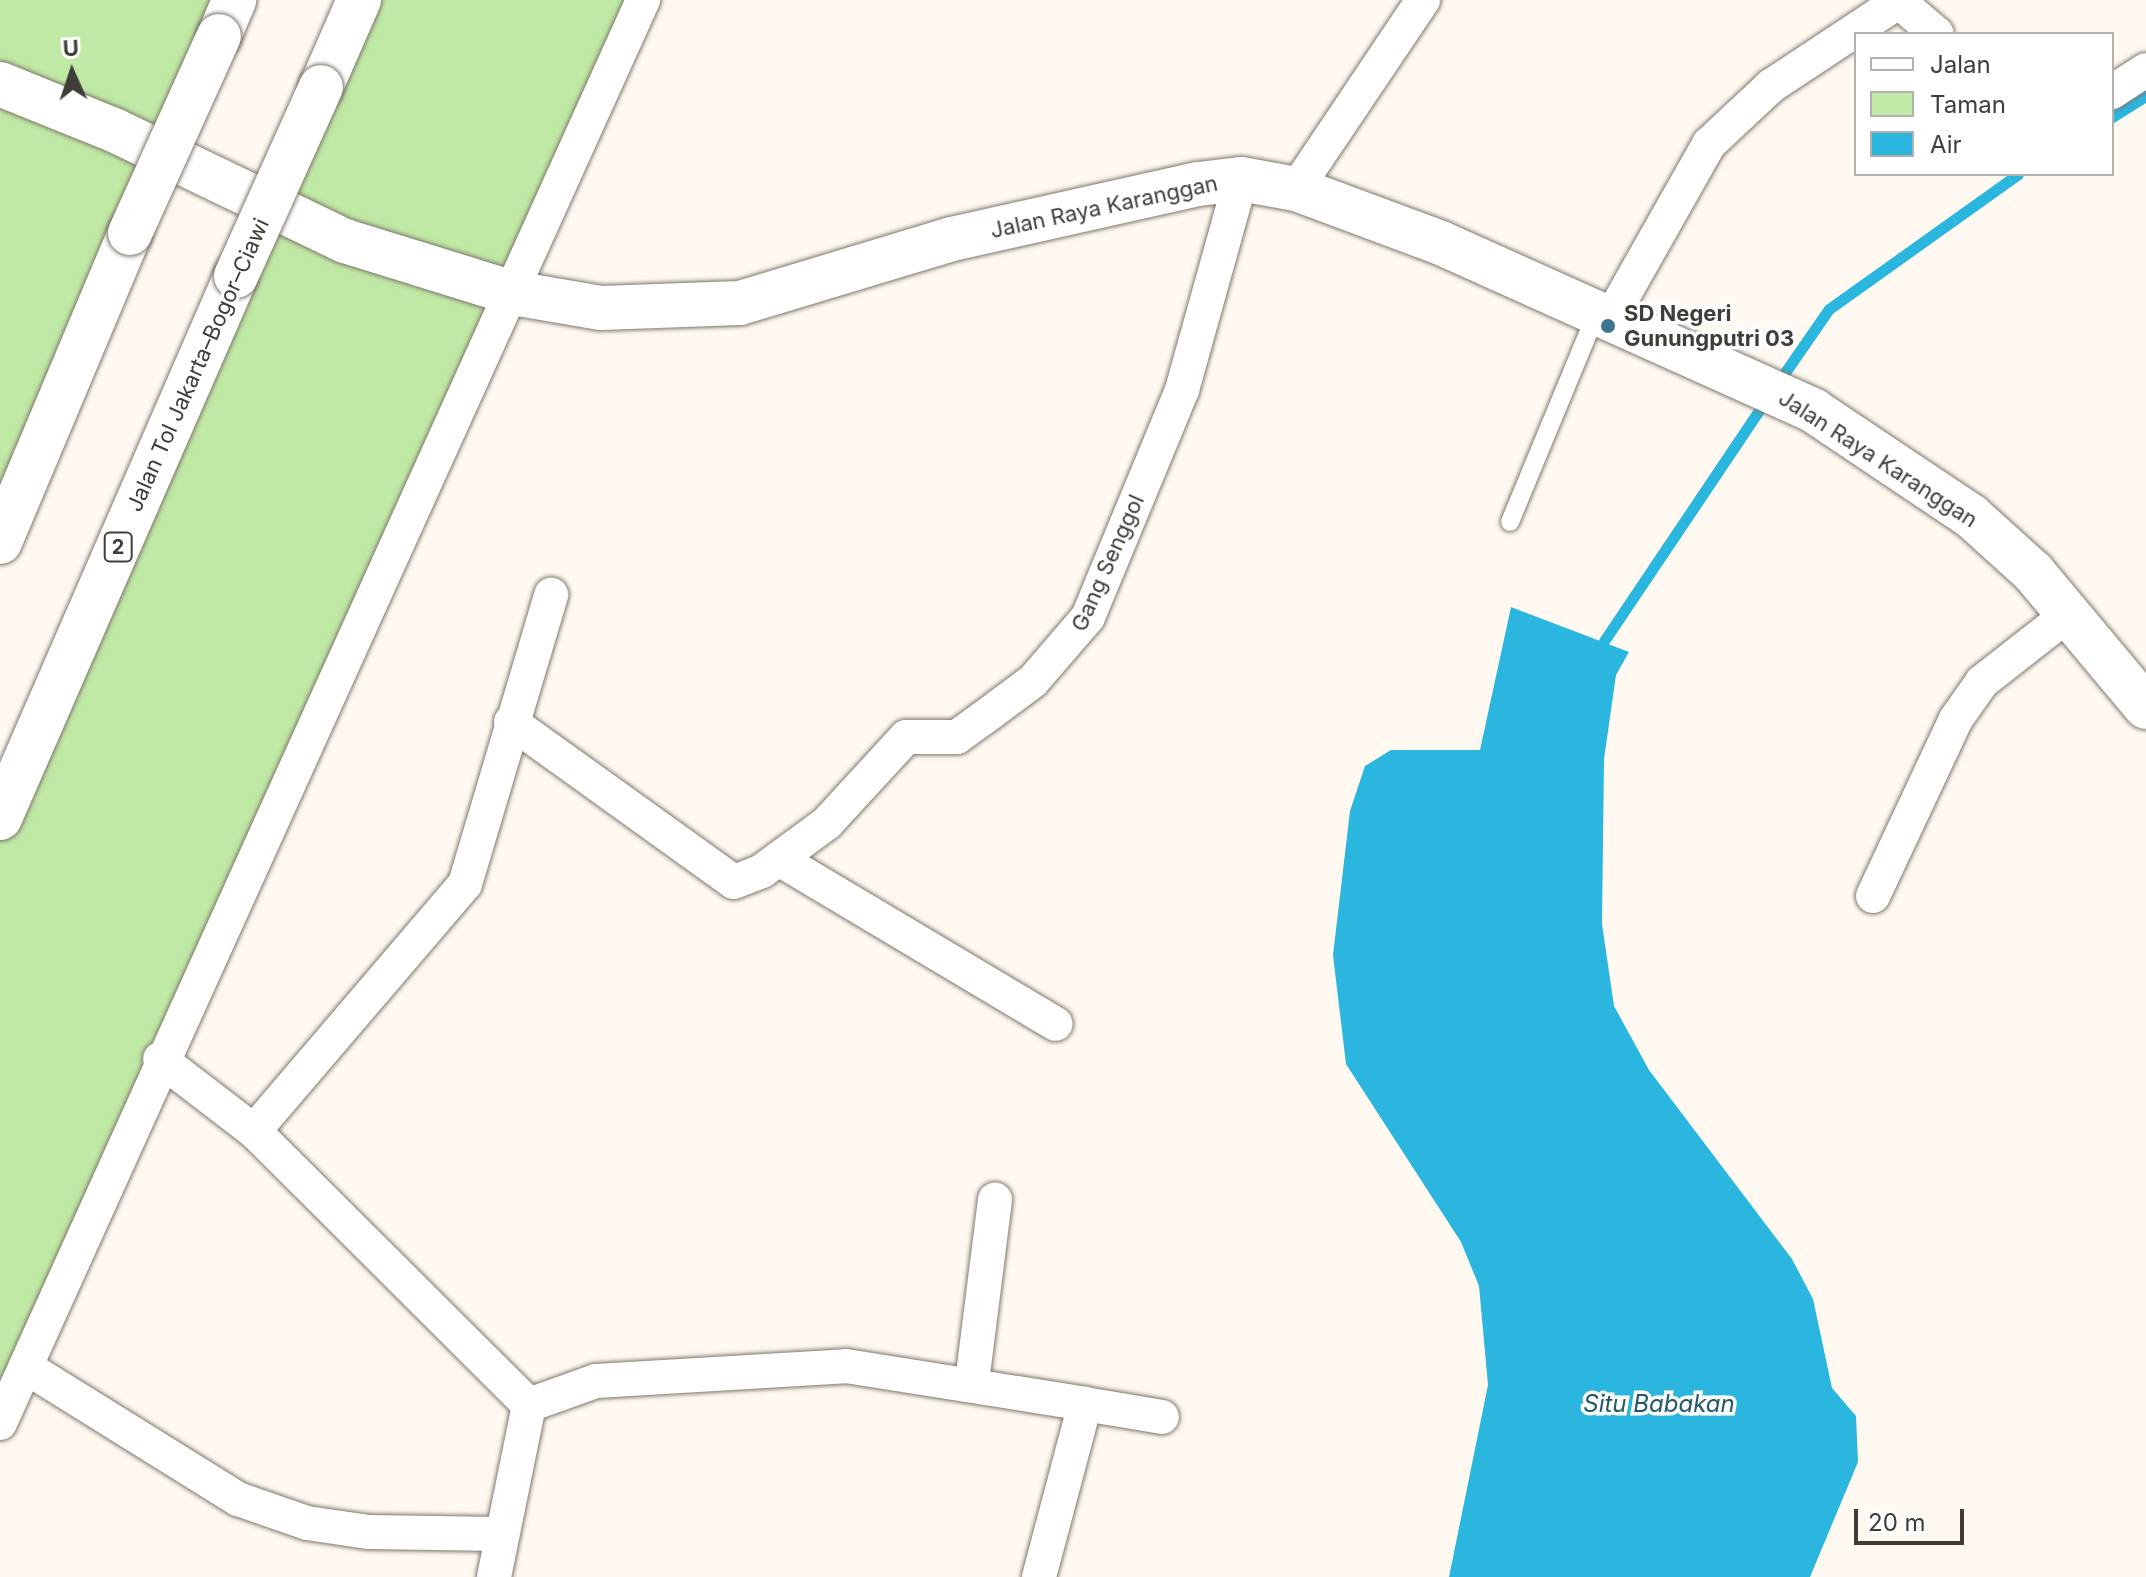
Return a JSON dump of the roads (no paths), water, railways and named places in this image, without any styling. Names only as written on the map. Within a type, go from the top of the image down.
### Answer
[{"type":"main road","name":"Jalan Tol Jakarta–Bogor–Ciawi","points":[[0,818],[359,0]]},
{"type":"main road","points":[[0,542],[130,233],[226,18]]},
{"type":"main road","name":"Jalan Raya Karanggan","points":[[0,84],[114,130],[345,241],[513,293],[601,308],[740,303],[952,239],[1241,179],[1296,189],[1739,373],[1814,411],[1971,516],[2070,613],[2146,707]]},
{"type":"street","points":[[0,1423],[29,1369],[160,1059],[513,293],[643,0]]},
{"type":"street","points":[[1296,189],[1423,0]]},
{"type":"street","points":[[1603,316],[1709,144],[1771,86],[1899,1],[1935,32]]},
{"type":"street","points":[[2114,91],[2146,70]]},
{"type":"street","name":"Gang Senggol","points":[[511,722],[723,877],[740,881],[779,859],[867,787],[906,737],[957,737],[1071,643],[1182,390],[1241,179]]},
{"type":"street","points":[[254,1131],[465,884],[551,595]]},
{"type":"street","points":[[1873,896],[1956,719],[1982,682],[2070,613]]},
{"type":"street","points":[[779,859],[1056,1024]]},
{"type":"street","points":[[160,1059],[254,1131],[529,1405]]},
{"type":"street","points":[[972,1382],[995,1199]]},
{"type":"street","points":[[529,1405],[596,1381],[846,1366],[972,1382],[1162,1417]]},
{"type":"street","points":[[29,1369],[252,1504],[307,1523],[369,1532],[501,1534]]},
{"type":"street","points":[[1039,1577],[1085,1404]]},
{"type":"street","points":[[494,1577],[529,1405]]},
{"type":"lane","points":[[1510,522],[1603,316]]},
{"type":"water","name":"Situ Babakan","points":[[1511,607],[1629,652],[1616,675],[1604,759],[1602,924],[1614,1006],[1649,1070],[1792,1259],[1813,1299],[1832,1388],[1856,1416],[1858,1462],[1810,1577],[1449,1577],[1488,1385],[1479,1286],[1461,1242],[1346,1064],[1333,955],[1350,811],[1365,766],[1391,750],[1480,750]]},
{"type":"waterway","points":[[2114,116],[2146,96]]},
{"type":"waterway","points":[[1777,384],[1829,309],[2015,176]]},
{"type":"waterway","points":[[1604,641],[1767,398]]},
{"type":"place","name":"SD Negeri Gunungputri 03","points":[[1608,326]]}]
